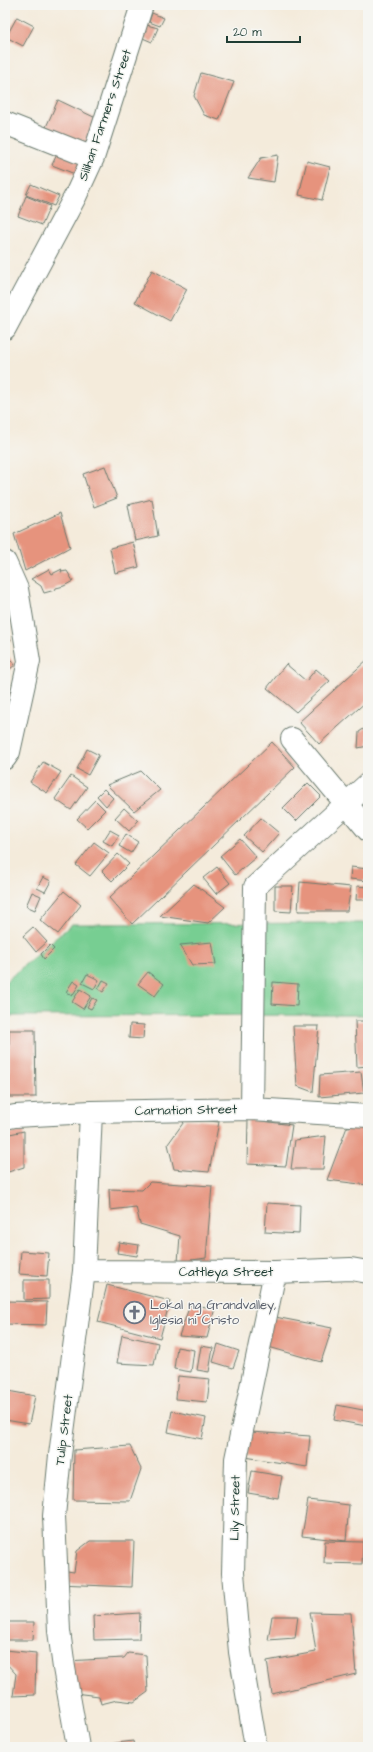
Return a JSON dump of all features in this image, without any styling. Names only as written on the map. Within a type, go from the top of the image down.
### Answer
[{"type":"street","name":"Silihan Farmers Street","points":[[5,328],[76,195],[93,158],[142,5]]},
{"type":"street","points":[[5,123],[93,158]]},
{"type":"street","points":[[5,562],[17,588],[29,661],[9,752],[5,758]]},
{"type":"street","points":[[292,739],[368,830]]},
{"type":"street","points":[[252,1109],[255,887],[346,802],[368,784]]},
{"type":"street","name":"Carnation Street","points":[[5,1118],[15,1116],[91,1112],[252,1109],[368,1116]]},
{"type":"street","name":"Tulip Street","points":[[78,1747],[64,1668],[60,1631],[54,1516],[60,1454],[84,1271],[91,1112]]},
{"type":"street","name":"Cattleya Street","points":[[84,1271],[275,1272],[351,1269],[368,1272]]},
{"type":"street","name":"Lily Street","points":[[256,1747],[240,1652],[233,1573],[236,1459],[275,1272]]},
{"type":"green space","points":[[368,923],[368,1015],[5,1016],[5,982],[72,924]]},
{"type":"building","points":[[152,13],[164,18],[160,26],[149,22]]},
{"type":"building","points":[[17,17],[34,26],[23,46],[6,37]]},
{"type":"building","points":[[143,24],[158,28],[152,42],[138,36]]},
{"type":"building","points":[[201,73],[234,82],[219,120],[204,115],[194,96]]},
{"type":"building","points":[[58,100],[98,119],[86,145],[46,127]]},
{"type":"building","points":[[58,152],[85,164],[80,176],[52,165]]},
{"type":"building","points":[[278,155],[274,182],[248,178],[261,158]]},
{"type":"building","points":[[307,161],[330,167],[322,200],[299,195]]},
{"type":"building","points":[[31,184],[59,196],[54,206],[26,195]]},
{"type":"building","points":[[26,196],[50,206],[42,225],[18,216]]},
{"type":"building","points":[[152,270],[187,289],[170,321],[135,302]]},
{"type":"building","points":[[105,466],[117,498],[94,507],[83,474]]},
{"type":"building","points":[[152,499],[158,536],[135,541],[128,505]]},
{"type":"building","points":[[60,513],[70,547],[25,571],[14,534]]},
{"type":"building","points":[[133,542],[139,567],[115,573],[110,548]]},
{"type":"building","points":[[49,569],[52,574],[62,569],[61,572],[67,571],[73,581],[56,588],[55,590],[44,593],[41,586],[31,579]]},
{"type":"building","points":[[13,599],[20,612],[6,620],[5,604]]},
{"type":"building","points":[[5,629],[11,640],[5,643]]},
{"type":"building","points":[[5,652],[15,665],[5,673]]},
{"type":"building","points":[[368,659],[368,700],[319,744],[299,722]]},
{"type":"building","points":[[286,664],[306,681],[316,669],[330,681],[296,712],[267,688]]},
{"type":"building","points":[[5,687],[17,697],[5,711]]},
{"type":"building","points":[[368,726],[368,746],[358,748],[359,732]]},
{"type":"building","points":[[272,742],[295,767],[132,924],[109,898]]},
{"type":"building","points":[[87,749],[99,755],[88,775],[77,769]]},
{"type":"building","points":[[43,762],[61,772],[47,793],[30,782]]},
{"type":"building","points":[[141,771],[160,790],[134,811],[107,785]]},
{"type":"building","points":[[71,776],[87,787],[71,810],[55,799]]},
{"type":"building","points":[[308,783],[321,796],[296,821],[283,808]]},
{"type":"building","points":[[104,789],[113,798],[106,806],[97,796]]},
{"type":"building","points":[[95,800],[105,810],[87,828],[77,819]]},
{"type":"building","points":[[124,808],[138,821],[129,831],[115,818]]},
{"type":"building","points":[[261,818],[279,833],[262,852],[244,836]]},
{"type":"building","points":[[110,830],[119,835],[112,846],[103,841]]},
{"type":"building","points":[[126,834],[138,842],[131,853],[119,846]]},
{"type":"building","points":[[240,839],[256,857],[235,875],[220,856]]},
{"type":"building","points":[[94,842],[109,853],[90,876],[76,865]]},
{"type":"building","points":[[118,854],[129,864],[112,881],[102,871]]},
{"type":"building","points":[[217,867],[230,883],[216,894],[203,878]]},
{"type":"building","points":[[351,867],[368,869],[368,881],[350,879]]},
{"type":"building","points":[[43,877],[51,881],[45,892],[37,888]]},
{"type":"building","points":[[300,882],[351,887],[347,911],[298,911]]},
{"type":"building","points":[[194,884],[225,907],[208,923],[160,916]]},
{"type":"building","points":[[275,886],[293,886],[291,912],[275,911]]},
{"type":"building","points":[[357,886],[368,887],[368,900],[356,900]]},
{"type":"building","points":[[64,891],[81,905],[58,934],[40,920]]},
{"type":"building","points":[[32,892],[41,896],[35,910],[26,906]]},
{"type":"building","points":[[33,927],[47,942],[36,952],[23,936]]},
{"type":"building","points":[[212,942],[216,964],[192,965],[180,945]]},
{"type":"building","points":[[50,945],[54,949],[44,959],[41,954]]},
{"type":"building","points":[[148,972],[164,984],[155,996],[138,984]]},
{"type":"building","points":[[87,974],[99,980],[94,989],[82,983]]},
{"type":"building","points":[[103,980],[109,983],[103,992],[98,989]]},
{"type":"building","points":[[73,981],[79,985],[72,996],[66,992]]},
{"type":"building","points":[[273,982],[298,984],[297,1006],[272,1004]]},
{"type":"building","points":[[80,989],[91,996],[83,1009],[72,1002]]},
{"type":"building","points":[[92,998],[97,1000],[91,1009],[87,1007]]},
{"type":"building","points":[[355,1021],[368,1021],[368,1066],[357,1067]]},
{"type":"building","points":[[130,1024],[144,1025],[143,1039],[129,1038]]},
{"type":"building","points":[[293,1026],[319,1026],[313,1092],[297,1086]]},
{"type":"building","points":[[9,1030],[35,1030],[36,1097],[9,1097]]},
{"type":"building","points":[[361,1072],[364,1093],[319,1097],[320,1075]]},
{"type":"building","points":[[186,1119],[219,1122],[209,1172],[174,1169],[168,1144]]},
{"type":"building","points":[[248,1119],[292,1125],[286,1166],[247,1164]]},
{"type":"building","points":[[368,1125],[368,1185],[327,1180],[347,1127]]},
{"type":"building","points":[[24,1131],[24,1167],[5,1173],[5,1135]]},
{"type":"building","points":[[326,1136],[323,1169],[291,1169],[295,1140]]},
{"type":"building","points":[[150,1182],[212,1186],[206,1258],[178,1262],[180,1236],[140,1224],[136,1207],[110,1210],[109,1189],[142,1190]]},
{"type":"building","points":[[267,1203],[300,1205],[299,1234],[265,1232]]},
{"type":"building","points":[[119,1242],[139,1245],[137,1256],[117,1253]]},
{"type":"building","points":[[21,1251],[49,1253],[47,1276],[19,1274]]},
{"type":"building","points":[[24,1280],[49,1280],[49,1299],[24,1300]]},
{"type":"building","name":"Lokal ng Grandvalley, Iglesia ni Cristo","points":[[107,1285],[170,1301],[160,1338],[98,1322]]},
{"type":"building","points":[[5,1301],[47,1302],[46,1325],[5,1324]]},
{"type":"building","points":[[190,1305],[215,1308],[207,1338],[179,1336]]},
{"type":"building","points":[[270,1316],[332,1328],[321,1362],[265,1346]]},
{"type":"building","points":[[122,1335],[158,1343],[154,1365],[117,1363]]},
{"type":"building","points":[[218,1344],[239,1351],[233,1368],[213,1362]]},
{"type":"building","points":[[201,1346],[213,1348],[209,1372],[197,1370]]},
{"type":"building","points":[[177,1347],[194,1350],[191,1372],[174,1369]]},
{"type":"building","points":[[178,1376],[210,1379],[207,1402],[176,1399]]},
{"type":"building","points":[[8,1391],[35,1396],[29,1424],[5,1420],[5,1406]]},
{"type":"building","points":[[337,1405],[368,1411],[366,1426],[334,1420]]},
{"type":"building","points":[[172,1411],[206,1418],[202,1439],[168,1432]]},
{"type":"building","points":[[251,1432],[310,1436],[307,1467],[245,1457]]},
{"type":"building","points":[[130,1446],[141,1469],[130,1501],[73,1500],[74,1450]]},
{"type":"building","points":[[252,1471],[282,1476],[278,1498],[248,1493]]},
{"type":"building","points":[[308,1500],[349,1505],[346,1541],[302,1536]]},
{"type":"building","points":[[90,1541],[134,1541],[132,1587],[58,1584],[60,1570],[74,1572],[77,1551]]},
{"type":"building","points":[[325,1541],[363,1542],[362,1564],[324,1563]]},
{"type":"building","points":[[310,1612],[351,1613],[356,1674],[272,1694],[267,1661],[316,1652]]},
{"type":"building","points":[[140,1613],[139,1639],[94,1640],[93,1616]]},
{"type":"building","points":[[272,1616],[298,1616],[295,1638],[268,1640]]},
{"type":"building","points":[[5,1622],[34,1622],[33,1640],[5,1640]]},
{"type":"building","points":[[5,1650],[36,1653],[35,1695],[13,1696],[16,1674],[5,1662]]},
{"type":"building","points":[[128,1653],[146,1655],[148,1692],[134,1702],[117,1700],[101,1704],[99,1696],[66,1692],[65,1661],[124,1658]]},
{"type":"building","points":[[133,1741],[134,1747],[92,1747],[92,1746]]},
{"type":"place","name":"Lokal ng Grandvalley, Iglesia ni Cristo","points":[[134,1312]]}]
